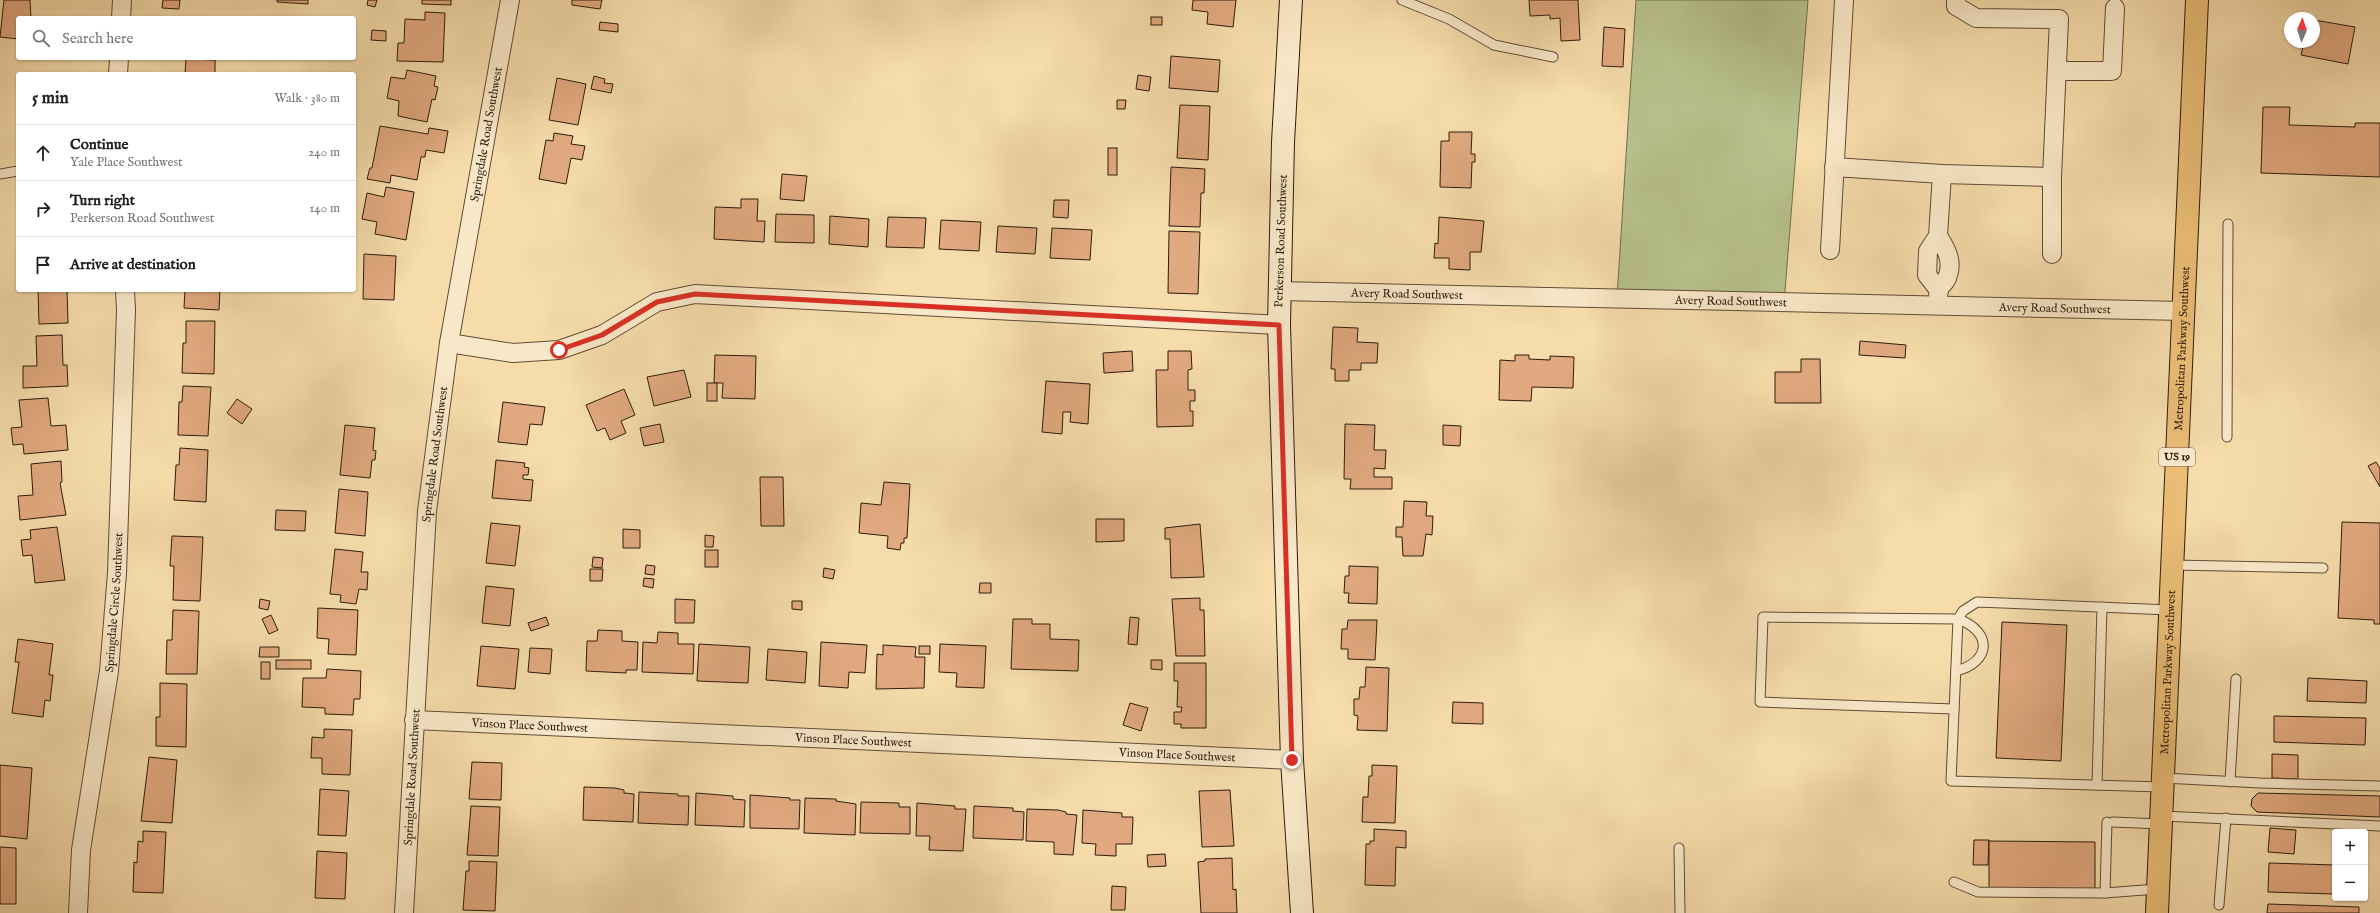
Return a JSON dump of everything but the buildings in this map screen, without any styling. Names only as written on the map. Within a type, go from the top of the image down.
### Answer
[{"type":"main road","name":"Metropolitan Parkway Southwest","points":[[2156,913],[2197,0]]},
{"type":"street","points":[[121,16],[122,0]]},
{"type":"street","name":"Springdale Road Southwest","points":[[404,913],[427,511],[449,343],[510,0]]},
{"type":"street","name":"Perkerson Road Southwest","points":[[1292,0],[1283,142],[1279,325],[1292,760],[1302,913]]},
{"type":"street","points":[[1830,250],[1844,0]]},
{"type":"street","points":[[1956,0],[1956,6],[1976,18],[2059,19],[2052,177],[2052,254]]},
{"type":"street","points":[[2057,70],[2112,71],[2115,8]]},
{"type":"street","points":[[118,72],[119,60]]},
{"type":"street","points":[[1834,167],[1942,174],[2052,177]]},
{"type":"street","points":[[1938,297],[1926,275],[1928,251],[1938,236],[1942,174]]},
{"type":"street","name":"Springdale Circle Southwest","points":[[78,913],[81,850],[109,671],[117,573],[126,310],[125,292]]},
{"type":"street","name":"Avery Road Southwest","points":[[1279,292],[1938,297],[2184,311]]},
{"type":"street","points":[[449,343],[513,353],[559,350],[602,335],[657,302],[695,294],[1279,325]]},
{"type":"street","name":"Vinson Place Southwest","points":[[414,720],[1292,760]]},
{"type":"lane","points":[[1402,0],[1449,19],[1494,46],[1553,57]]},
{"type":"lane","points":[[0,174],[16,171]]},
{"type":"lane","points":[[2227,437],[2228,224]]},
{"type":"lane","points":[[2172,565],[2323,568]]},
{"type":"lane","points":[[2170,610],[1977,602],[1963,611],[1958,619],[1951,781],[2097,785],[2163,782],[2230,782],[2380,786]]},
{"type":"lane","points":[[2097,785],[2102,607]]},
{"type":"lane","points":[[1954,709],[1760,702],[1763,617],[1958,619],[1971,624],[1979,630],[1983,648],[1977,662],[1970,667],[1956,671]]},
{"type":"lane","points":[[2230,782],[2236,679]]},
{"type":"lane","points":[[2219,905],[2226,818]]},
{"type":"lane","points":[[2105,893],[2110,822],[2226,818],[2380,826]]},
{"type":"lane","points":[[1679,848],[1680,913]]},
{"type":"lane","points":[[1954,882],[1978,892],[2105,893],[2158,889]]},
{"type":"green space","points":[[1636,0],[1808,0],[1784,304],[1617,297]]},
{"type":"route","points":[[559,350],[602,335],[657,302],[695,294],[1279,325],[1292,760]]}]
